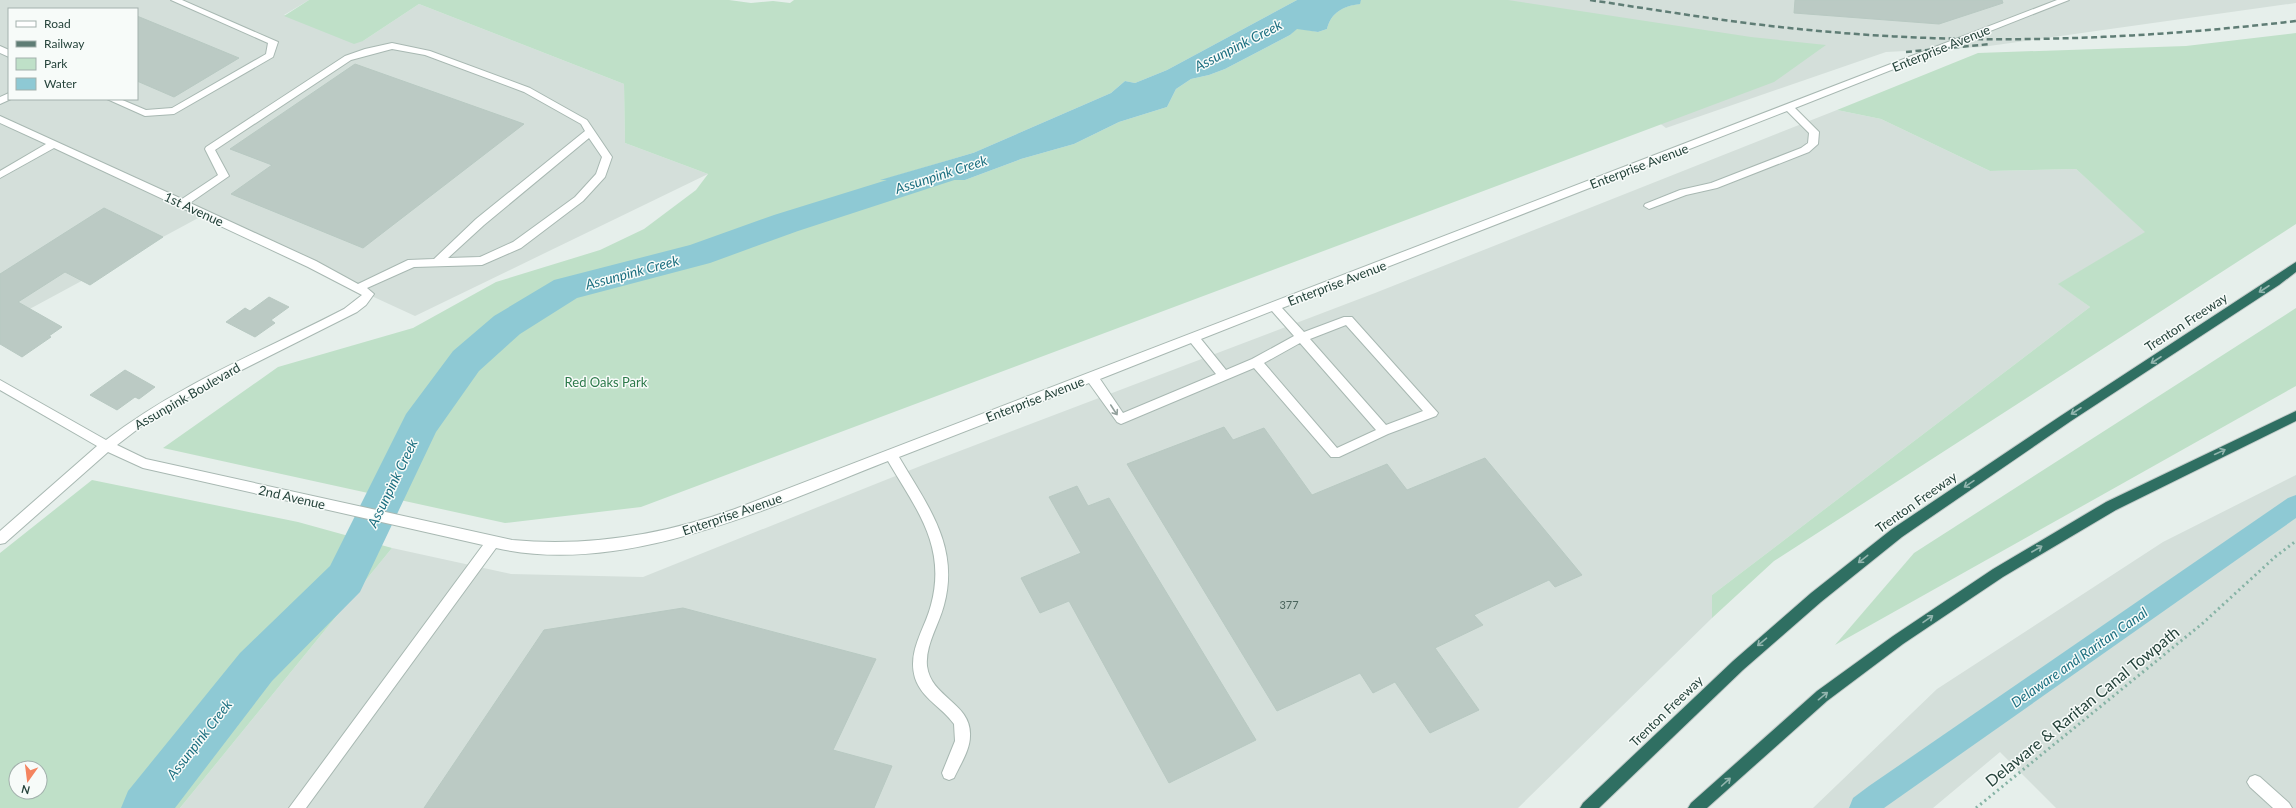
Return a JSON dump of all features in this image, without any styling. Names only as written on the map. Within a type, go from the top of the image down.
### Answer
[{"type":"highway","name":"Trenton Freeway","points":[[1588,808],[1669,727],[1749,653],[1824,590],[1899,531],[2053,426],[2275,282],[2296,266]]},
{"type":"highway","points":[[1696,808],[1822,696],[1898,640],[1998,572],[2111,506],[2296,416]]},
{"type":"street","points":[[114,100],[145,113],[174,111],[270,55],[273,42],[175,0]]},
{"type":"street","name":"Enterprise Avenue","points":[[603,544],[680,532],[721,521],[2065,0]]},
{"type":"street","points":[[182,204],[224,176],[210,149],[348,58],[368,51],[392,46],[427,53],[527,90],[584,122],[607,157],[601,176],[579,199],[518,245],[482,260],[439,260],[412,262],[358,288]]},
{"type":"street","points":[[1649,206],[1684,192],[1713,186],[1805,150],[1813,144],[1814,132],[1802,118],[1789,108]]},
{"type":"street","name":"1st Avenue","points":[[0,119],[312,264],[358,288]]},
{"type":"street","points":[[439,260],[480,222],[590,132]]},
{"type":"street","points":[[0,175],[53,144]]},
{"type":"street","name":"Assunpink Boulevard","points":[[0,539],[48,494],[139,422],[213,378],[353,309],[366,299],[368,294],[358,288]]},
{"type":"street","points":[[1275,307],[1384,430]]},
{"type":"street","points":[[1092,377],[1121,420],[1256,362],[1302,337],[1348,320],[1432,413],[1384,430],[1335,454],[1256,362]]},
{"type":"street","points":[[1194,338],[1224,376]]},
{"type":"street","name":"2nd Avenue","points":[[0,384],[107,446],[143,463],[524,548],[559,548],[603,544]]},
{"type":"street","points":[[891,455],[936,535],[942,557],[942,580],[937,606],[924,640],[920,664],[924,685],[936,700],[956,712],[964,729],[961,745],[949,773]]},
{"type":"street","points":[[297,808],[493,541]]},
{"type":"street","points":[[2254,782],[2284,808]]},
{"type":"path","name":"Delaware & Raritan Canal Towpath","points":[[1976,808],[2203,622],[2275,557],[2296,541]]},
{"type":"shaded area","points":[[0,0],[309,0],[284,15],[363,41],[419,4],[624,84],[625,143],[708,174],[415,316],[200,217],[0,325]]},
{"type":"shaded area","points":[[1501,0],[2296,0],[2296,3],[1982,47],[1886,52],[1666,128],[1506,7]]},
{"type":"shaded area","points":[[1837,110],[1881,119],[1990,171],[2076,169],[2146,232],[2059,284],[2090,307],[1712,595],[1712,618],[1518,808],[180,808],[392,548],[511,574],[643,577],[923,465],[1375,293]]},
{"type":"shaded area","points":[[2296,475],[2296,808],[2056,808],[2000,752],[1933,808],[1813,808],[1937,689],[2163,542]]},
{"type":"green space","name":"Red Oaks Park","points":[[309,0],[729,0],[751,3],[773,1],[790,3],[794,0],[1297,0],[1167,70],[1135,83],[1125,81],[1111,93],[973,153],[882,180],[965,180],[1021,159],[1074,144],[1119,122],[1167,107],[1176,89],[1191,79],[1209,75],[1225,69],[1290,35],[1297,28],[1318,32],[1327,29],[1335,14],[1343,8],[1359,4],[1361,0],[1508,0],[1751,37],[1826,45],[1774,82],[641,507],[505,523],[163,448],[278,367],[413,328],[496,282],[600,250],[644,229],[696,190],[708,174],[625,143],[624,84],[419,4],[363,41],[354,44],[284,16]]},
{"type":"green space","points":[[2296,33],[2296,224],[1774,561],[1712,618],[1712,595],[2090,307],[2058,284],[2145,232],[2076,169],[1990,171],[1881,119],[1837,110],[1978,53],[2186,46]]},
{"type":"green space","points":[[2296,308],[2296,386],[1835,645],[1914,553]]},
{"type":"green space","points":[[92,480],[298,522],[392,548],[180,808],[0,808],[0,553]]},
{"type":"water","points":[[1297,0],[1361,0],[1360,4],[1344,8],[1335,14],[1327,29],[1318,32],[1297,29],[1290,35],[1225,69],[1209,75],[1191,79],[1176,89],[1167,107],[1119,122],[1074,144],[1021,159],[965,180],[880,180],[973,153],[1111,93],[1125,81],[1135,83],[1167,70]]},
{"type":"building","points":[[1795,0],[2002,0],[2003,3],[1939,24],[1794,13]]},
{"type":"building","points":[[138,16],[239,58],[174,97],[138,81]]},
{"type":"building","points":[[355,64],[524,124],[363,248],[231,194],[272,165],[230,149]]},
{"type":"building","points":[[104,208],[163,237],[90,285],[65,272],[18,302],[62,327],[49,336],[51,337],[22,357],[0,344],[0,274]]},
{"type":"building","points":[[269,297],[289,307],[271,320],[275,323],[255,337],[226,322],[245,308],[250,311]]},
{"type":"building","points":[[125,370],[155,387],[139,399],[135,397],[117,410],[90,395]]},
{"type":"building","points":[[1224,427],[1233,440],[1264,428],[1312,495],[1387,464],[1407,490],[1485,458],[1582,575],[1555,587],[1549,580],[1474,615],[1483,625],[1435,648],[1479,710],[1430,733],[1395,682],[1373,693],[1360,673],[1277,711],[1127,464]]},
{"type":"building","points":[[1077,486],[1088,506],[1109,498],[1256,740],[1169,783],[1069,601],[1040,613],[1021,578],[1081,553],[1049,497]]},
{"type":"building","points":[[683,608],[876,659],[833,750],[892,766],[874,808],[424,808],[544,630]]},
{"type":"waterway","name":"Assunpink Creek","points":[[145,808],[256,667],[345,579],[396,478],[420,425],[466,361],[507,325],[566,289],[698,255],[786,223],[974,163]]},
{"type":"waterway","name":"Delaware and Raritan Canal","points":[[1863,808],[1879,795],[2296,505]]},
{"type":"railway","points":[[1590,0],[1754,24],[1870,35],[1931,38],[2052,39],[2174,33],[2296,21]]},
{"type":"railway","points":[[1906,52],[1991,44]]}]
